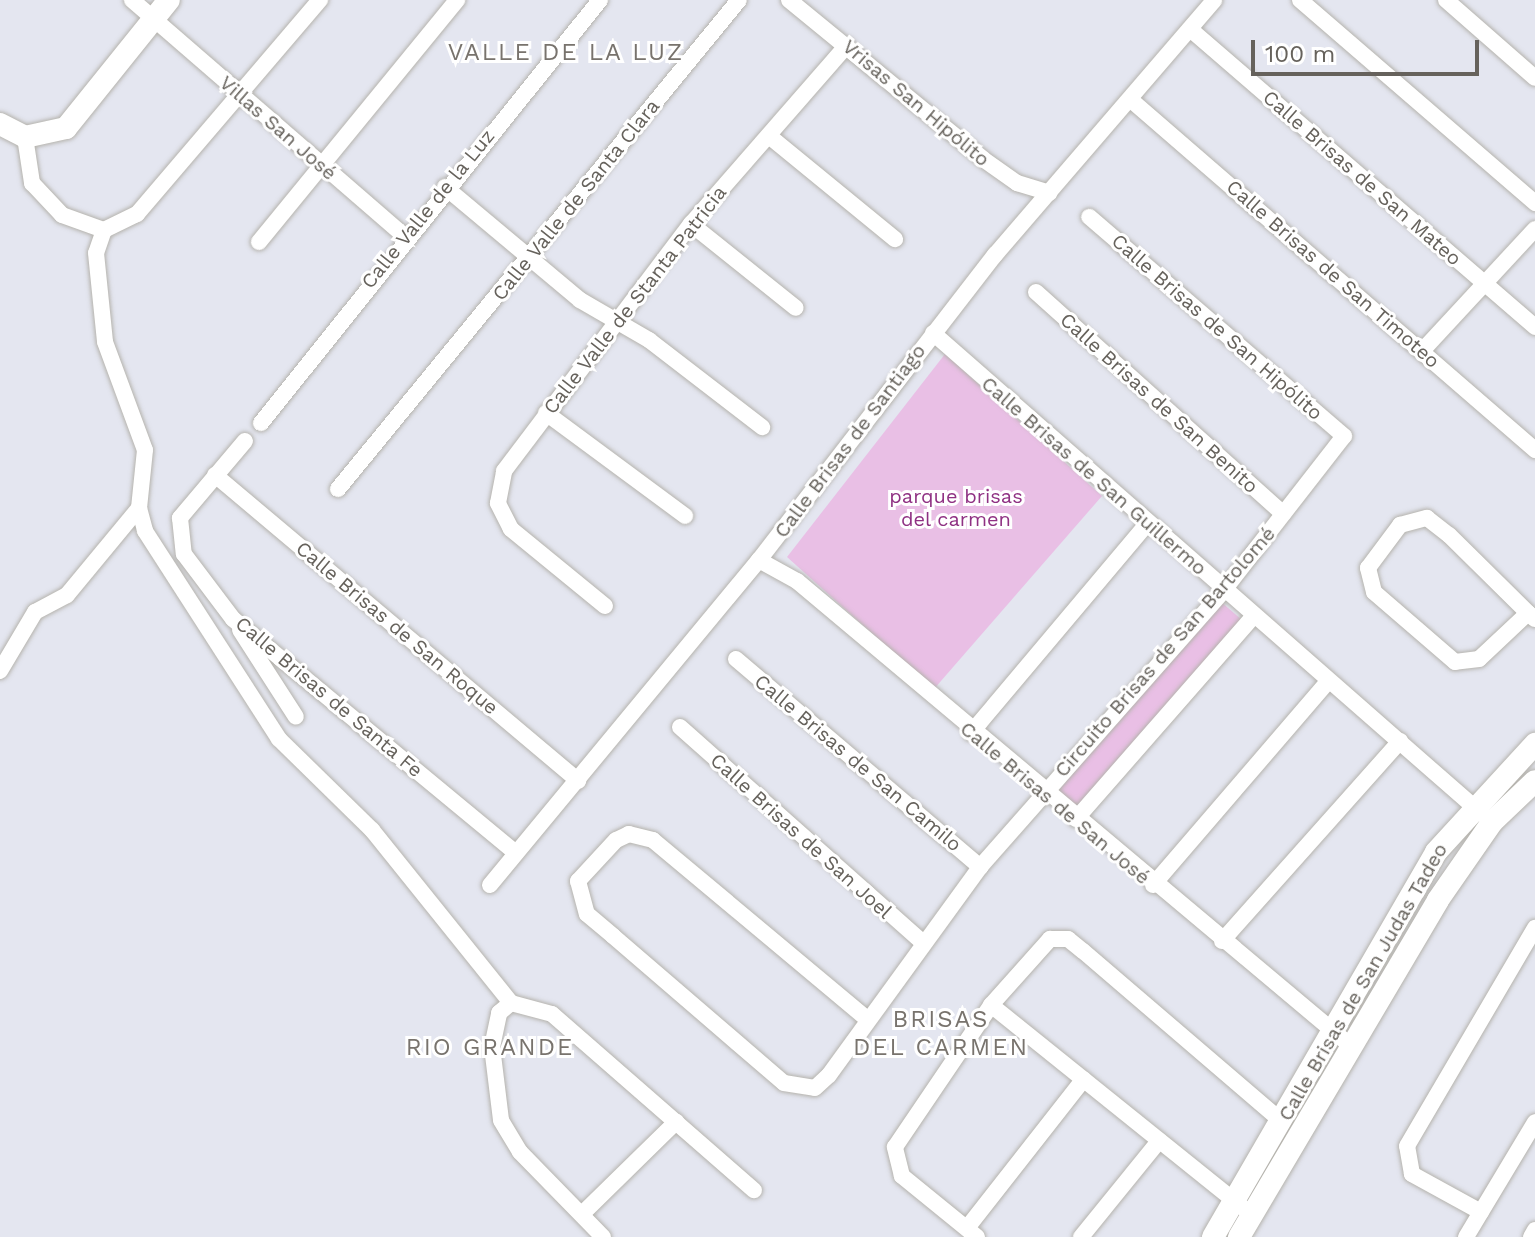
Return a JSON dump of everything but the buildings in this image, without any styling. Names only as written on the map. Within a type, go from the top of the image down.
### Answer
[{"type":"street","name":"Villas San José","points":[[132,0],[404,236]]},
{"type":"street","points":[[0,124],[25,137],[66,128],[169,0]]},
{"type":"street","points":[[320,0],[137,214],[104,230],[96,253],[105,342],[145,450],[139,508],[145,531],[279,739],[372,830],[505,1008],[552,1014],[754,1190]]},
{"type":"street","points":[[259,242],[457,0]]},
{"type":"street","name":"Calle Valle de la Luz","points":[[261,423],[404,236],[600,0]]},
{"type":"street","name":"Calle Valle de Santa Clara","points":[[338,489],[739,0]]},
{"type":"street","name":"Vrisas San Hipólito","points":[[789,0],[993,167],[1050,193]]},
{"type":"street","name":"Calle Brisas de Santiago","points":[[490,885],[759,560],[933,333],[1214,0]]},
{"type":"street","points":[[1300,0],[1535,203]]},
{"type":"street","points":[[1446,0],[1535,78]]},
{"type":"street","name":"Calle Brisas de San Mateo","points":[[1190,29],[1535,327]]},
{"type":"street","name":"Calle Valle de Stanta Patricia","points":[[605,606],[511,529],[499,490],[512,456],[621,323],[691,224],[847,45]]},
{"type":"street","name":"Calle Brisas de San Timoteo","points":[[1131,100],[1535,450]]},
{"type":"street","points":[[769,136],[895,239]]},
{"type":"street","points":[[25,137],[32,183],[62,215],[104,230]]},
{"type":"street","points":[[445,187],[527,258],[762,427]]},
{"type":"street","name":"Calle Brisas de San Hipólito","points":[[1089,217],[1344,436]]},
{"type":"street","points":[[691,224],[796,308]]},
{"type":"street","points":[[1422,351],[1535,229]]},
{"type":"street","name":"Calle Brisas de San Benito","points":[[1036,292],[1283,514]]},
{"type":"street","name":"Calle Brisas de San Guillermo","points":[[933,333],[1146,525],[1492,822]]},
{"type":"street","points":[[546,413],[685,516]]},
{"type":"street","name":"Circuito Brisas de San Bartolomé","points":[[867,1019],[653,840],[629,834],[583,871],[577,888],[587,914],[795,1089],[822,1083],[980,867],[1224,590],[1344,436]]},
{"type":"street","points":[[215,475],[245,441]]},
{"type":"street","name":"Calle Brisas de Santa Fe","points":[[215,475],[180,518],[184,554],[233,619],[516,853]]},
{"type":"street","name":"Calle Brisas de San Roque","points":[[215,475],[578,781]]},
{"type":"street","points":[[0,671],[35,612],[67,595],[139,508]]},
{"type":"street","points":[[1427,518],[1532,616],[1479,659],[1455,662],[1393,612],[1369,584],[1368,568],[1400,525],[1427,518]]},
{"type":"street","points":[[971,733],[1146,525]]},
{"type":"street","name":"Calle Brisas de San José","points":[[759,560],[797,581],[971,733],[1351,1046]]},
{"type":"street","points":[[1076,819],[1254,616]]},
{"type":"street","points":[[233,619],[296,717]]},
{"type":"street","name":"Calle Brisas de San Camilo","points":[[736,659],[980,867]]},
{"type":"street","points":[[1153,885],[1327,683]]},
{"type":"street","name":"Calle Brisas de San Joel","points":[[680,727],[923,943]]},
{"type":"street","points":[[1222,941],[1400,741]]},
{"type":"street","name":"Calle Brisas de San Judas Tadeo","points":[[1213,1237],[1436,852],[1535,744]]},
{"type":"street","name":"Calle Brisas de San Judas Tadeo","points":[[1239,1237],[1351,1046],[1492,822],[1535,781]]},
{"type":"street","points":[[1481,1212],[1412,1174],[1407,1146],[1535,928]]},
{"type":"street","points":[[1084,1079],[972,1232],[902,1176],[894,1155],[898,1136],[991,1005],[1042,945],[1068,939],[1281,1121]]},
{"type":"street","points":[[991,1005],[1252,1215]]},
{"type":"street","points":[[505,1008],[492,1047],[501,1120],[520,1152],[603,1237]]},
{"type":"street","points":[[582,1214],[676,1122]]},
{"type":"street","points":[[1466,1237],[1535,1122]]},
{"type":"street","points":[[1081,1237],[1159,1141]]},
{"type":"street","points":[[1531,1237],[1535,1230]]},
{"type":"green space","name":"parque brisas del carmen","points":[[945,354],[1102,496],[934,689],[787,557]]},
{"type":"green space","points":[[1220,601],[1242,620],[1080,809],[1058,791]]},
{"type":"district","name":"VALLE DE LA LUZ","points":[[566,53]]},
{"type":"district","name":"BRISAS DEL CARMEN","points":[[941,1034]]},
{"type":"district","name":"RIO GRANDE","points":[[490,1048]]}]
